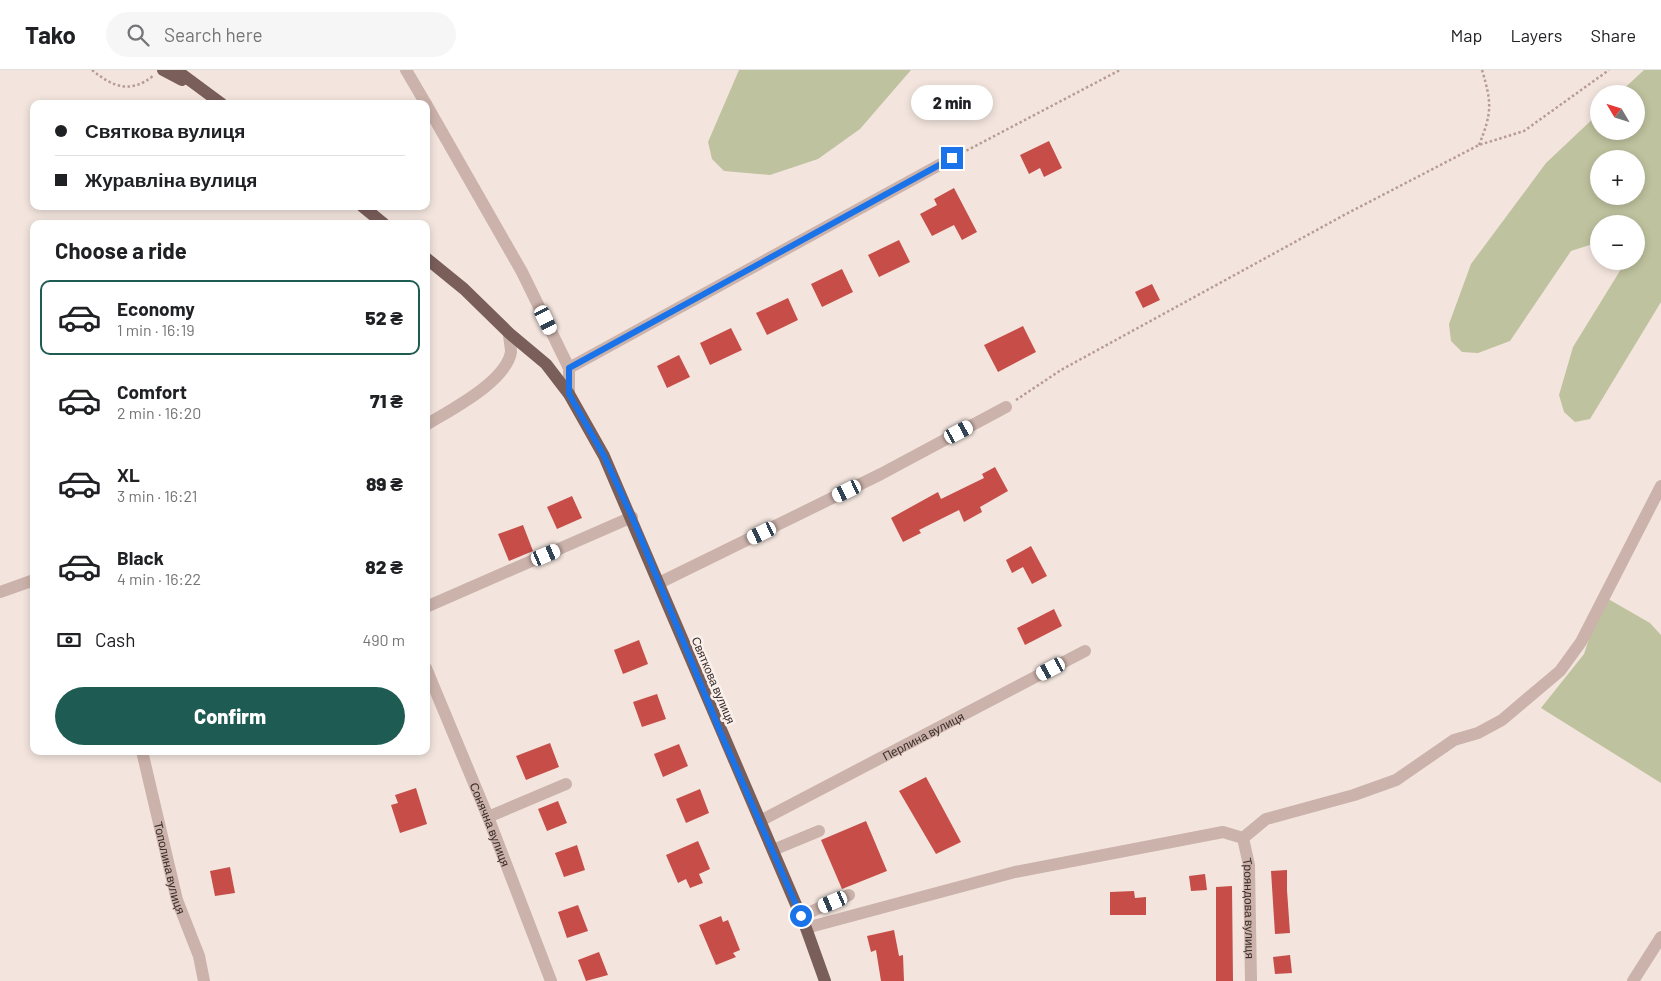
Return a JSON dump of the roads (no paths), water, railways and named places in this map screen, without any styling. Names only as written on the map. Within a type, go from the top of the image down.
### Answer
[{"type":"main road","points":[[176,70],[217,100]]},
{"type":"main road","points":[[186,70],[217,100]]},
{"type":"main road","points":[[159,72],[217,100]]},
{"type":"main road","points":[[367,210],[379,220]]},
{"type":"main road","name":"Святкова вулиця","points":[[430,261],[464,289],[509,333],[546,364],[569,394],[604,456],[632,517],[804,922],[825,981]]},
{"type":"street","points":[[406,70],[424,100]]},
{"type":"street","points":[[430,111],[522,272],[569,368],[569,394]]},
{"type":"street","points":[[569,368],[952,158]]},
{"type":"street","points":[[430,422],[481,390],[503,369],[511,352],[509,333]]},
{"type":"street","points":[[659,583],[881,474],[1006,407]]},
{"type":"street","points":[[804,922],[1015,872],[1223,832],[1243,838],[1266,819],[1354,795],[1396,780],[1454,740],[1478,733],[1502,720],[1560,671],[1581,642],[1661,486]]},
{"type":"street","points":[[430,605],[632,517]]},
{"type":"street","points":[[0,592],[30,581]]},
{"type":"street","name":"Перлина вулиця","points":[[760,821],[1085,651]]},
{"type":"street","name":"Сонячна вулиця","points":[[430,678],[488,817],[551,981]]},
{"type":"street","name":"Тополина вулиця","points":[[143,755],[178,900],[199,956],[204,981]]},
{"type":"street","points":[[488,817],[566,784]]},
{"type":"street","points":[[773,850],[819,831]]},
{"type":"street","name":"Трояндова вулиця","points":[[1243,838],[1249,865],[1251,981]]},
{"type":"street","points":[[804,922],[849,895]]},
{"type":"street","points":[[1633,981],[1661,937]]}]
